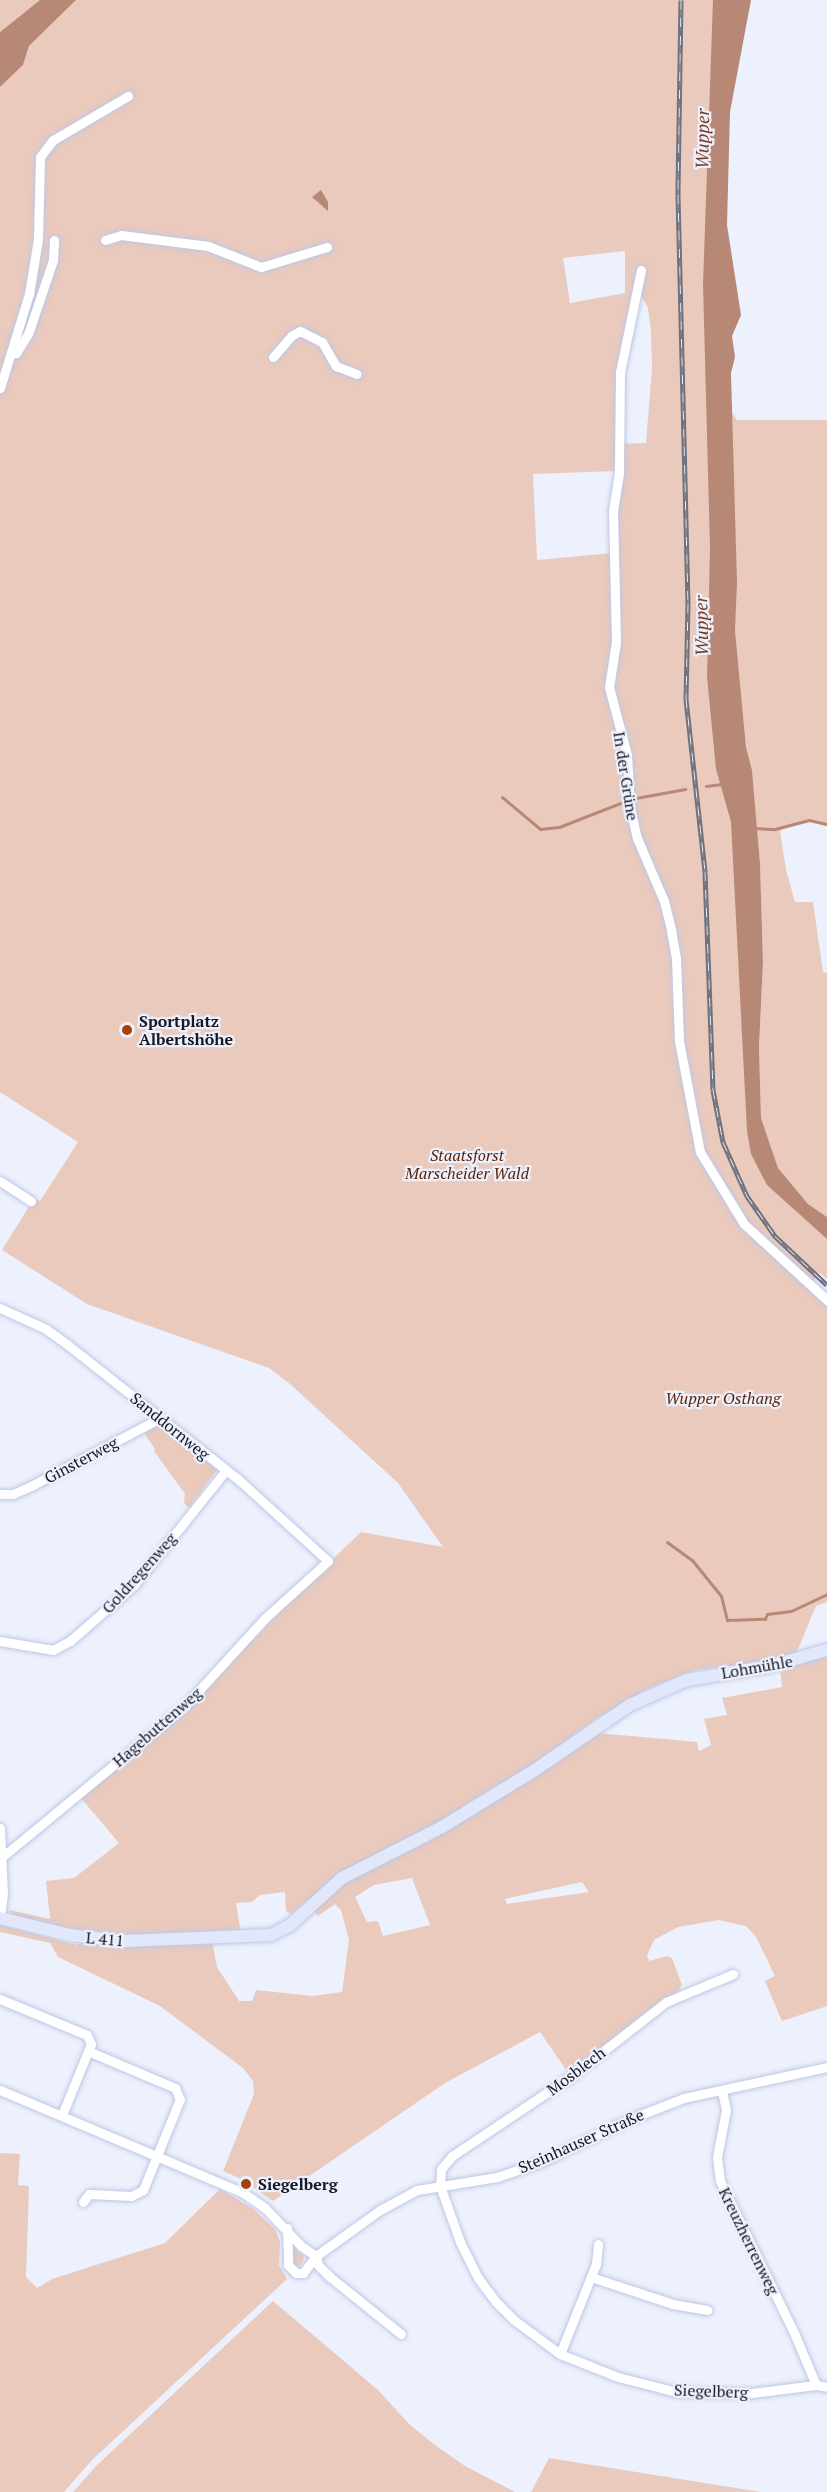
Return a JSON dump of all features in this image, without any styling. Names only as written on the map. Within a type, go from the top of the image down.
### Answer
[{"type":"main road","name":"Lohmühle","points":[[212,1937],[271,1935],[288,1926],[342,1878],[442,1827],[535,1770],[630,1705],[687,1680],[787,1662],[827,1650]]},
{"type":"main road","name":"L 411","points":[[0,1918],[69,1935],[111,1940],[212,1937]]},
{"type":"street","points":[[0,388],[29,294],[38,238],[40,157],[53,140],[128,96]]},
{"type":"street","points":[[105,240],[121,235],[208,246],[261,267],[327,247]]},
{"type":"street","points":[[11,354],[16,353],[28,334],[53,260],[54,240]]},
{"type":"street","name":"In der Grüne","points":[[641,270],[620,372],[619,473],[614,510],[616,642],[609,687],[627,755],[630,808],[637,838],[663,901],[671,930],[676,959],[679,1041],[700,1152],[744,1224],[827,1300]]},
{"type":"street","points":[[273,357],[291,336],[300,331],[322,342],[336,366],[357,374]]},
{"type":"street","points":[[0,1181],[31,1201]]},
{"type":"street","name":"Sanddornweg","points":[[0,1308],[46,1329],[226,1470],[328,1561]]},
{"type":"street","name":"Ginsterweg","points":[[0,1494],[13,1494],[31,1486],[160,1418]]},
{"type":"street","name":"Goldregenweg","points":[[0,1641],[45,1650],[59,1649],[70,1641],[134,1585],[226,1470]]},
{"type":"street","name":"Hagebuttenweg","points":[[2,1857],[184,1707],[264,1619],[328,1561]]},
{"type":"street","points":[[0,1828],[2,1857],[0,1918]]},
{"type":"street","name":"Mosblech","points":[[440,2186],[441,2169],[452,2156],[542,2098],[666,2002],[733,1974]]},
{"type":"street","points":[[0,1999],[87,2035],[91,2044],[62,2115]]},
{"type":"street","points":[[83,2202],[89,2194],[131,2196],[139,2193],[158,2155],[180,2098],[175,2088],[88,2051]]},
{"type":"street","name":"Steinhauser Straße","points":[[287,2228],[288,2265],[296,2273],[303,2273],[316,2256],[402,2196],[417,2190],[497,2177],[543,2161],[652,2110],[684,2098],[827,2067]]},
{"type":"street","points":[[0,2090],[235,2188],[265,2208],[287,2228],[302,2246],[316,2256],[318,2265],[330,2277],[401,2334]]},
{"type":"street","name":"Kreuzherrenweg","points":[[722,2091],[726,2110],[717,2157],[720,2181],[795,2335],[816,2385]]},
{"type":"street","name":"Siegelberg","points":[[440,2186],[460,2242],[478,2278],[496,2302],[514,2320],[560,2354],[618,2377],[677,2392],[752,2393],[816,2385],[827,2387]]},
{"type":"street","points":[[560,2354],[596,2264],[598,2244]]},
{"type":"street","points":[[591,2277],[673,2304],[707,2310]]},
{"type":"green space","points":[[0,0],[40,0],[0,32]]},
{"type":"green space","name":"Staatsforst Marscheider Wald","points":[[76,0],[725,0],[714,92],[753,1109],[771,1171],[827,1229],[827,1279],[820,1273],[808,1287],[827,1305],[827,1602],[816,1606],[796,1654],[767,1661],[696,1670],[649,1688],[596,1719],[532,1765],[465,1805],[471,1817],[598,1733],[697,1742],[699,1751],[711,1745],[704,1719],[727,1715],[722,1698],[782,1687],[780,1670],[827,1656],[827,2006],[782,2021],[765,1981],[775,1976],[756,1937],[746,1926],[719,1920],[678,1927],[654,1940],[647,1955],[649,1961],[667,1956],[672,1958],[682,1985],[677,1993],[569,2074],[540,2032],[445,2083],[273,2201],[241,2179],[223,2171],[254,2094],[253,2081],[243,2068],[160,2006],[58,1957],[50,1943],[0,1932],[0,1925],[77,1945],[84,1942],[134,1947],[212,1941],[217,1967],[239,2001],[252,2001],[256,1990],[312,1996],[342,1992],[349,1940],[341,1910],[335,1904],[318,1916],[305,1902],[291,1914],[286,1911],[285,1892],[260,1895],[252,1902],[236,1903],[241,1933],[141,1935],[92,1933],[15,1916],[9,1910],[50,1919],[46,1881],[74,1878],[119,1843],[80,1797],[181,1715],[308,1583],[361,1532],[443,1547],[398,1483],[290,1384],[269,1368],[87,1304],[2,1250],[30,1205],[36,1199],[40,1201],[78,1142],[0,1092],[0,87],[23,65],[29,46]],"holes":[[[625,251],[625,293],[570,303],[563,258]],[[637,296],[643,299],[648,308],[651,332],[652,368],[646,443],[620,444],[620,373]],[[616,471],[613,553],[537,560],[533,474]],[[412,1878],[430,1925],[383,1936],[378,1921],[367,1922],[355,1897],[374,1885]],[[582,1882],[589,1892],[507,1904],[505,1899]]]},
{"type":"green space","points":[[732,413],[737,420],[827,420],[827,826],[810,822],[783,828],[780,831],[786,870],[795,902],[813,902],[823,972],[827,973],[827,1217],[808,1204],[778,1168],[761,1118],[759,1047],[763,962],[760,863],[752,770],[746,747],[735,630]]},
{"type":"green space","points":[[157,1426],[163,1426],[217,1470],[189,1508],[184,1503],[185,1494],[144,1433]]},
{"type":"green space","points":[[0,2153],[20,2154],[18,2185],[29,2186],[26,2277],[37,2288],[52,2279],[165,2243],[220,2189],[252,2208],[275,2229],[280,2242],[279,2265],[287,2279],[91,2461],[64,2492],[0,2492]]},
{"type":"green space","points":[[292,2246],[303,2255],[301,2265],[297,2266],[291,2259]]},
{"type":"green space","points":[[273,2301],[378,2390],[409,2424],[435,2445],[465,2466],[515,2492],[73,2492],[96,2466]]},
{"type":"green space","points":[[549,2458],[742,2489],[761,2492],[531,2492]]},
{"type":"shaded area","points":[[40,0],[76,0],[29,46],[23,65],[0,87],[0,32]]},
{"type":"shaded area","points":[[713,0],[751,0],[730,112],[727,225],[741,315],[732,336],[735,357],[731,373],[737,583],[735,630],[746,747],[752,770],[760,863],[763,962],[759,1047],[761,1118],[778,1168],[808,1204],[827,1217],[827,1239],[767,1185],[751,1154],[747,1131],[731,822],[716,769],[707,677],[710,548],[703,284]]},
{"type":"shaded area","points":[[321,190],[328,202],[328,211],[312,197]]},
{"type":"waterway","points":[[706,786],[722,784]]},
{"type":"waterway","points":[[636,798],[685,789]]},
{"type":"waterway","points":[[502,797],[540,829],[559,827],[623,802]]},
{"type":"waterway","points":[[753,828],[775,829],[809,820],[827,824]]},
{"type":"waterway","points":[[667,1542],[692,1560],[721,1596],[727,1620],[765,1619],[767,1614],[791,1611],[827,1594]]},
{"type":"railway","points":[[681,0],[678,195],[688,604],[686,699],[705,872],[713,1090],[723,1142],[747,1196],[775,1236],[827,1285]]},
{"type":"place","name":"Sportplatz Albertshöhe","points":[[127,1030]]},
{"type":"place","name":"Siegelberg","points":[[246,2184]]},
{"type":"water label","name":"Wupper","points":[[702,139]]},
{"type":"water label","name":"Wupper","points":[[701,626]]},
{"type":"park label","name":"Wupper Osthang","points":[[723,1398]]}]
